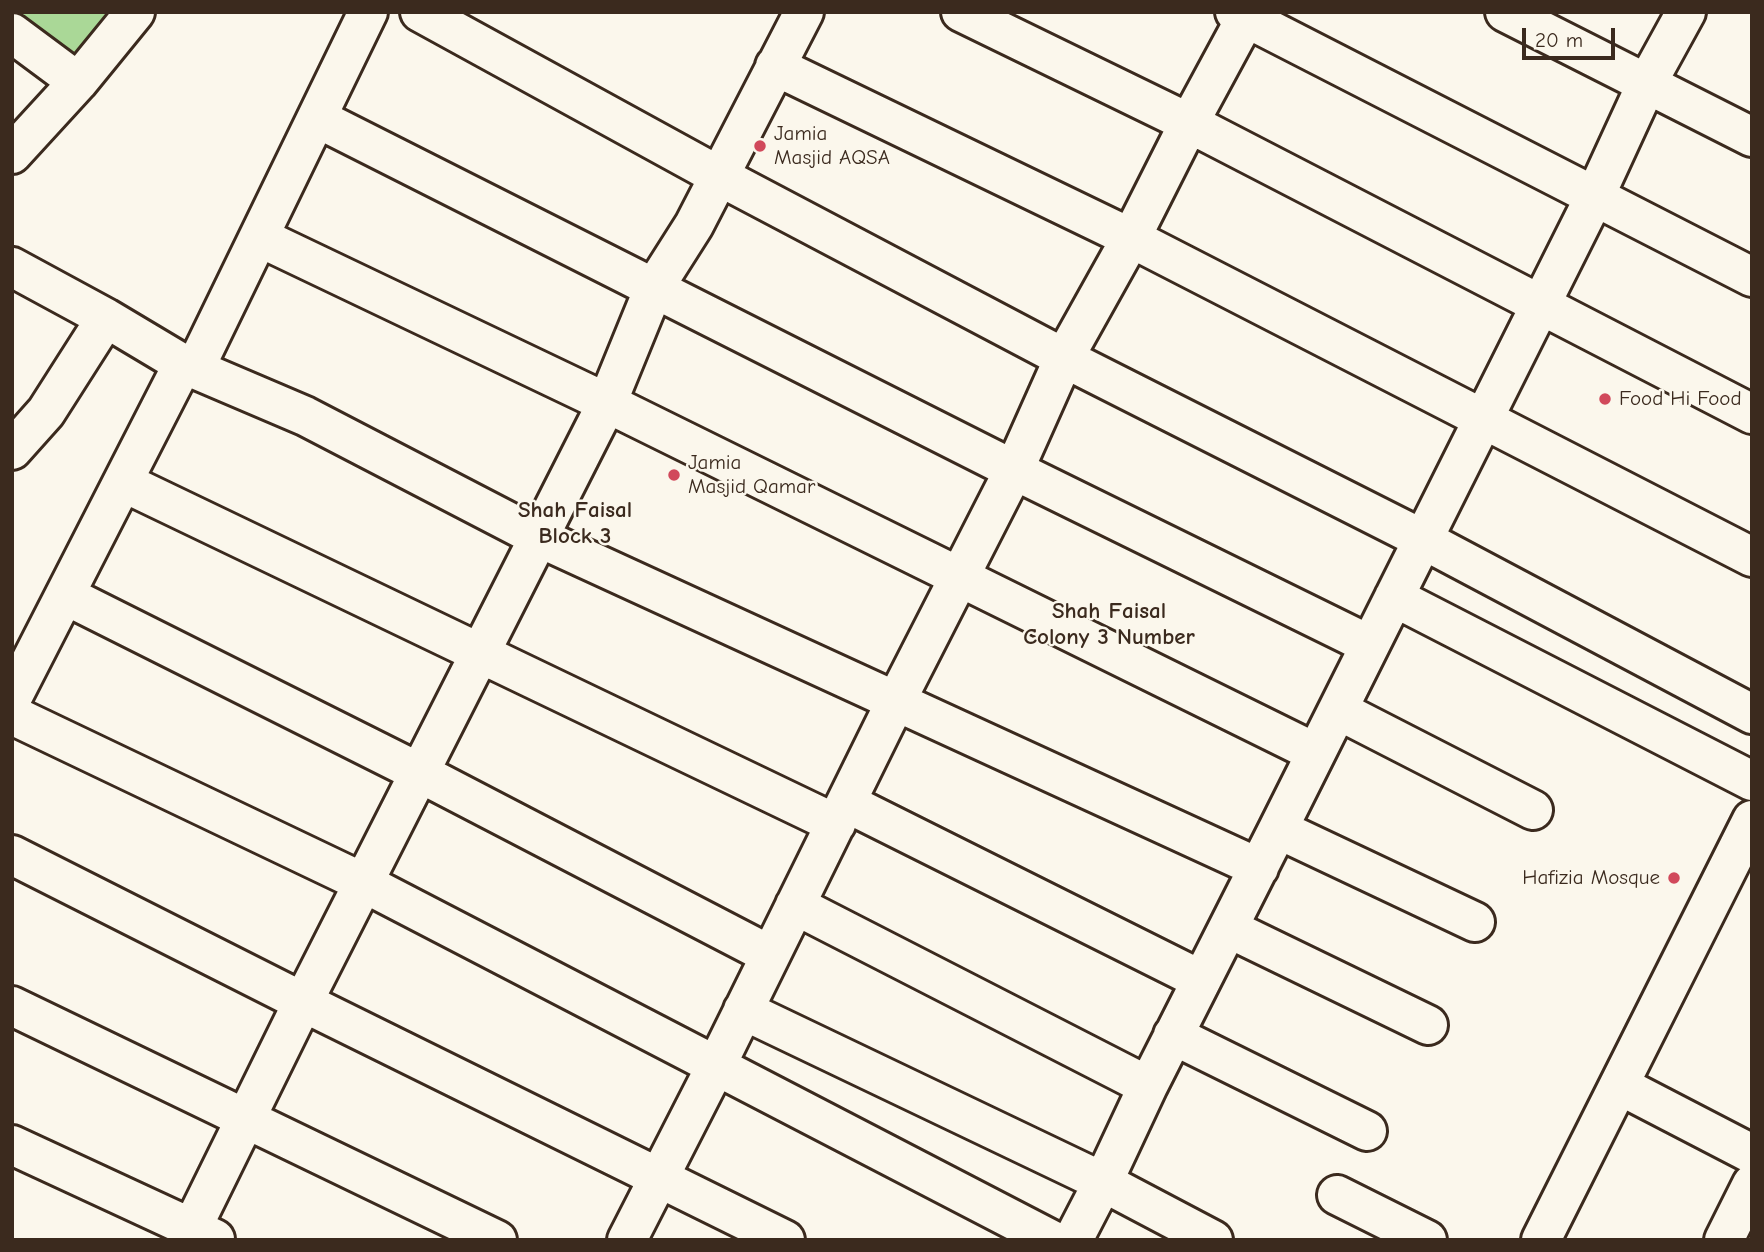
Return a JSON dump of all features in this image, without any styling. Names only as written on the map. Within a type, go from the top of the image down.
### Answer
[{"type":"street","points":[[12,154],[78,82],[135,12]]},
{"type":"street","points":[[12,698],[123,482],[259,237],[368,12]]},
{"type":"street","points":[[420,12],[719,176],[1064,358],[1422,539],[1752,714]]},
{"type":"street","points":[[12,1145],[199,1236],[247,1119],[303,1002],[607,403],[654,288],[694,225],[804,12]]},
{"type":"street","points":[[961,12],[1189,123],[1752,414]]},
{"type":"street","points":[[1505,12],[1752,137]]},
{"type":"street","points":[[1073,1240],[1147,1086],[1541,305],[1647,83],[1686,12]]},
{"type":"street","points":[[627,1240],[1014,470],[1064,358],[1131,238],[1243,14],[1752,278]]},
{"type":"street","points":[[12,33],[78,82]]},
{"type":"street","points":[[775,66],[1131,238],[1752,557]]},
{"type":"street","points":[[317,118],[1014,470],[1370,645]]},
{"type":"street","points":[[259,237],[607,403],[1316,753]]},
{"type":"street","points":[[12,267],[189,366],[304,416],[538,537],[1258,868]]},
{"type":"street","points":[[12,450],[46,412],[106,318]]},
{"type":"street","points":[[123,482],[479,653],[841,814],[1201,980]]},
{"type":"street","points":[[65,595],[420,773],[770,956]]},
{"type":"street","points":[[1394,597],[1752,781]]},
{"type":"street","points":[[1338,710],[1533,810]]},
{"type":"street","points":[[12,715],[364,883],[1052,1240]]},
{"type":"street","points":[[1541,1240],[1752,820]]},
{"type":"street","points":[[1278,829],[1475,922]]},
{"type":"street","points":[[12,855],[785,1240]]},
{"type":"street","points":[[795,905],[1147,1086]]},
{"type":"street","points":[[1228,928],[1428,1025]]},
{"type":"street","points":[[12,1006],[497,1240]]},
{"type":"street","points":[[743,1010],[1103,1182],[1213,1240]]},
{"type":"street","points":[[1173,1035],[1367,1131]]},
{"type":"street","points":[[1619,1085],[1752,1154]]},
{"type":"street","points":[[1724,1240],[1752,1184]]},
{"type":"street","points":[[1337,1195],[1427,1240]]},
{"type":"green space","points":[[16,12],[121,12],[82,60]]},
{"type":"place","name":"Jamia Masjid AQSA","points":[[760,146]]},
{"type":"place","name":"Food Hi Food","points":[[1605,399]]},
{"type":"place","name":"Jamia Masjid Qamar","points":[[674,475]]},
{"type":"place","name":"Hafizia Mosque","points":[[1674,878]]},
{"type":"district","name":"Shah Faisal Block 3","points":[[575,523]]},
{"type":"district","name":"Shah Faisal Colony 3 Number","points":[[1109,624]]}]
